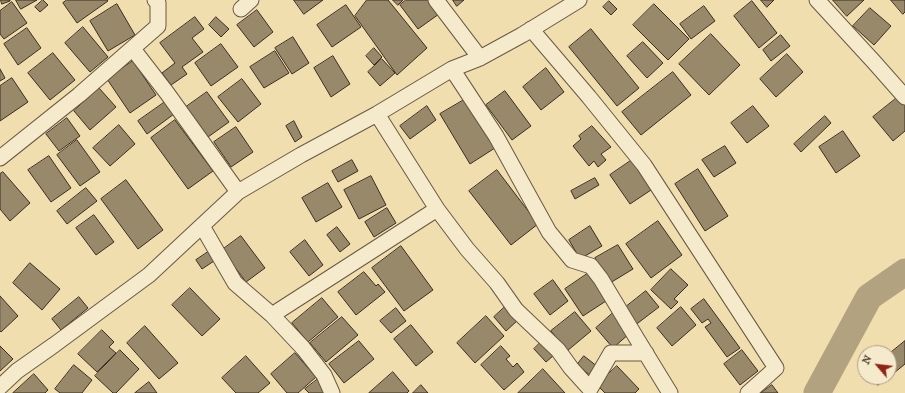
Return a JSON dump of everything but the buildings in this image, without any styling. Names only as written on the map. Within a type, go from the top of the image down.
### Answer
[{"type":"street","points":[[0,158],[79,95],[158,26],[158,3],[155,0]]},
{"type":"street","points":[[436,0],[480,58]]},
{"type":"street","points":[[0,387],[17,370],[54,345],[149,275],[238,192],[452,70],[480,58],[579,0]]},
{"type":"street","points":[[817,0],[905,97]]},
{"type":"street","points":[[531,29],[584,91],[644,166],[776,368],[748,393]]},
{"type":"street","points":[[132,49],[168,93],[238,192]]},
{"type":"street","points":[[452,70],[496,136],[549,232],[572,260],[591,266],[598,274],[670,393]]},
{"type":"street","points":[[377,114],[437,209],[467,249],[497,283],[516,310],[558,350],[571,368],[590,389],[611,353],[646,353]]},
{"type":"street","points":[[272,315],[437,209]]},
{"type":"street","points":[[202,226],[235,283],[272,315],[302,348],[324,375],[332,393]]},
{"type":"waterway","points":[[817,393],[869,297],[905,272]]}]
